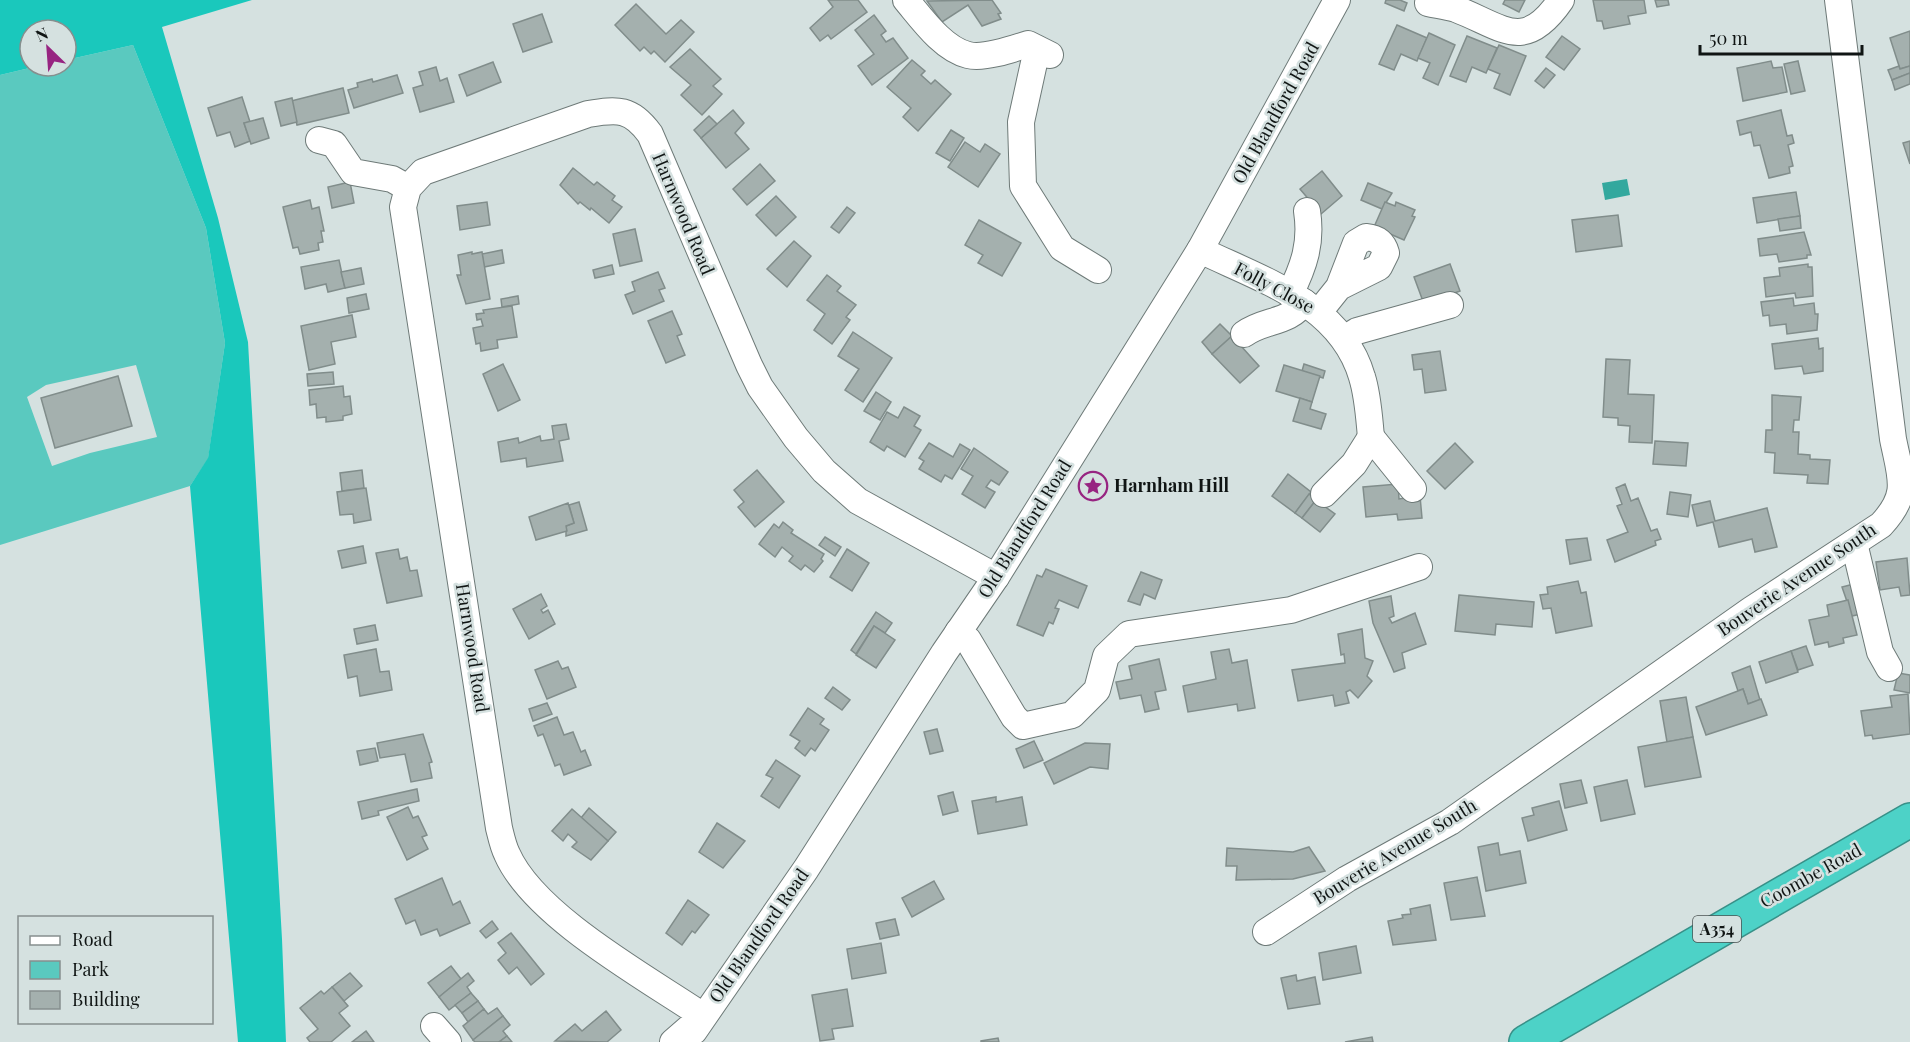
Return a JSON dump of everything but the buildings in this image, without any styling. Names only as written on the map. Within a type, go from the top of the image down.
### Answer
[{"type":"highway","name":"Coombe Road","points":[[1526,1042],[1648,969],[1910,820]]},
{"type":"street","points":[[906,0],[938,38],[969,56],[1005,52],[1028,44],[1045,53],[1021,123],[1023,186],[1062,248],[1098,270]]},
{"type":"street","name":"Old Blandford Road","points":[[687,1042],[807,869],[958,632],[996,577],[1200,250],[1337,0]]},
{"type":"street","points":[[1428,3],[1454,8],[1507,32],[1520,32],[1539,26],[1561,0]]},
{"type":"street","name":"Bouverie Avenue South","points":[[1266,932],[1347,879],[1450,822],[1742,616],[1881,525],[1906,498],[1838,0]]},
{"type":"street","name":"Harnwood Road","points":[[703,1016],[563,919],[520,876],[507,854],[499,828],[403,207],[408,188],[423,172],[588,114],[614,110],[640,121],[650,134],[760,387],[796,438],[824,471],[858,501],[996,577]]},
{"type":"street","points":[[319,140],[334,144],[353,172],[392,179],[408,188]]},
{"type":"street","points":[[1304,303],[1310,231],[1307,212]]},
{"type":"street","name":"Folly Close","points":[[1200,250],[1304,303],[1344,339],[1362,377],[1371,437]]},
{"type":"street","points":[[1244,334],[1252,328],[1290,317],[1304,303],[1339,287]]},
{"type":"street","points":[[1344,339],[1357,331],[1450,305]]},
{"type":"street","points":[[1324,494],[1354,464],[1371,437],[1413,489]]},
{"type":"street","points":[[1854,543],[1880,652],[1889,669]]},
{"type":"street","points":[[958,632],[968,640],[1014,717],[1023,726],[1072,715],[1097,690],[1106,656],[1129,634],[1292,610],[1419,567]]},
{"type":"street","points":[[673,1042],[703,1016]]},
{"type":"green space","points":[[133,45],[206,228],[225,343],[208,459],[190,486],[0,545],[0,75],[18,71],[18,78],[78,78],[78,57]],"holes":[[[136,365],[157,437],[90,453],[52,466],[27,397],[46,385]]]},
{"type":"shaded area","points":[[0,0],[252,0],[162,27],[218,218],[248,342],[286,1042],[238,1042],[190,486],[208,458],[225,343],[206,228],[133,45],[78,57],[78,18],[18,18],[18,71],[0,75]]},
{"type":"shaded area","points":[[1627,179],[1630,195],[1605,200],[1602,183]]},
{"type":"place","name":"Harnham Hill","points":[[1093,486]]}]
